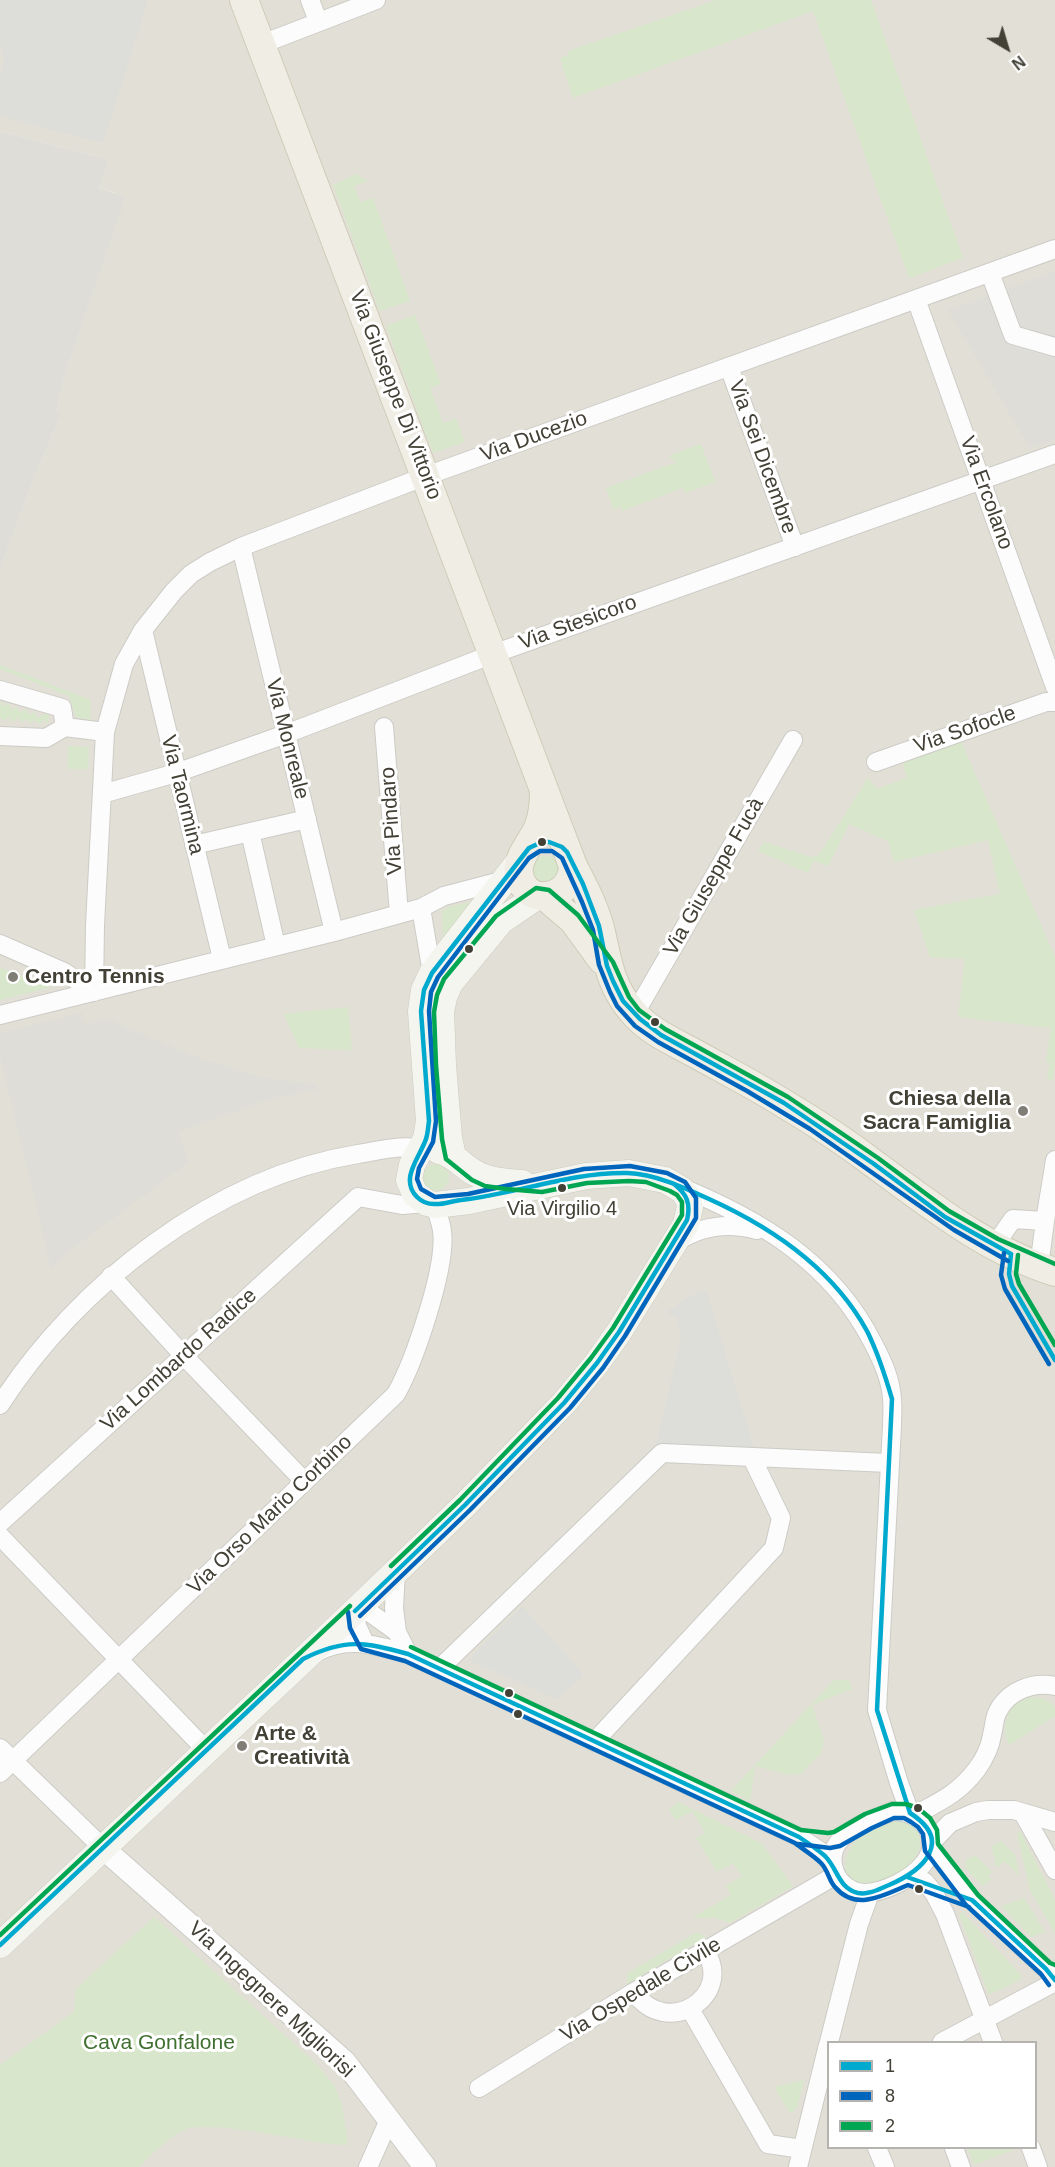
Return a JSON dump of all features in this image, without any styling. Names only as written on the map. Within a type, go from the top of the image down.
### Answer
[{"type":"main road","name":"Via Giuseppe Di Vittorio","points":[[244,0],[572,862],[599,926],[607,966]]},
{"type":"main road","points":[[437,1203],[456,1197],[463,1184],[464,1176],[436,1155],[426,1139],[438,1121],[434,1066],[421,1011],[424,990],[432,973],[518,862],[541,818],[545,789]]},
{"type":"main road","points":[[434,1066],[441,1012],[450,983],[501,921],[542,896],[555,895],[567,887],[571,880],[572,862],[562,847],[549,842],[542,842],[518,862]]},
{"type":"main road","points":[[518,862],[522,882],[530,891],[542,896],[573,920],[607,966],[623,1001],[634,1015],[661,1035],[784,1103],[874,1164],[945,1217],[994,1246],[1047,1270]]},
{"type":"main road","points":[[436,1155],[487,1179],[542,1185]]},
{"type":"main road","points":[[0,1945],[465,1505],[570,1395],[620,1332],[687,1220],[690,1207],[686,1195],[674,1184],[648,1175],[629,1173],[586,1176],[469,1201],[437,1203],[415,1194],[410,1180],[410,1173],[436,1155]]},
{"type":"street","points":[[310,0],[318,21]]},
{"type":"street","points":[[262,44],[376,0]]},
{"type":"street","name":"Via Ducezio","points":[[94,992],[105,732],[124,664],[143,630],[174,591],[191,574],[241,546],[426,476],[1055,249]]},
{"type":"street","points":[[990,273],[1013,335],[1055,347]]},
{"type":"street","name":"Via Ercolano","points":[[916,299],[1055,687]]},
{"type":"street","name":"Via Sei Dicembre","points":[[729,367],[795,547]]},
{"type":"street","name":"Via Stesicoro","points":[[102,794],[177,773],[286,734],[493,654],[1055,454]]},
{"type":"street","name":"Via Monreale","points":[[241,546],[334,932]]},
{"type":"street","name":"Via Taormina","points":[[143,630],[222,959]]},
{"type":"street","points":[[0,690],[62,708],[65,728]]},
{"type":"street","name":"Via Sofocle","points":[[876,762],[1046,702],[1055,702]]},
{"type":"street","name":"Via Pindaro","points":[[384,727],[408,912],[432,973]]},
{"type":"street","points":[[0,736],[46,738],[65,728],[105,732]]},
{"type":"street","name":"Via Giuseppe Fucà","points":[[634,1015],[793,740]]},
{"type":"street","points":[[194,845],[307,819]]},
{"type":"street","points":[[250,832],[276,946]]},
{"type":"street","points":[[0,1015],[408,912],[518,862]]},
{"type":"street","points":[[0,944],[64,972],[94,992]]},
{"type":"street","points":[[0,1405],[22,1371],[81,1304],[111,1276],[169,1233],[244,1190],[303,1167],[344,1156],[400,1147],[436,1155]]},
{"type":"street","points":[[1047,1270],[1045,1221],[1055,1164]]},
{"type":"street","points":[[674,1184],[712,1200],[778,1238],[833,1282],[865,1325],[888,1375],[892,1399],[876,1699],[888,1748],[913,1814]]},
{"type":"street","name":"Via Lombardo Radice","points":[[0,1523],[358,1197],[402,1205],[437,1203]]},
{"type":"street","name":"Via Orso Mario Corbino","points":[[4,1760],[119,1659],[396,1394],[407,1374],[436,1285],[442,1254],[442,1232],[437,1203]]},
{"type":"street","points":[[994,1246],[1013,1219],[1045,1221]]},
{"type":"street","points":[[673,1244],[684,1236],[714,1227],[744,1227],[778,1238]]},
{"type":"street","points":[[111,1276],[304,1481]]},
{"type":"street","points":[[439,1669],[662,1453],[889,1463]]},
{"type":"street","points":[[594,1742],[774,1548],[781,1518],[752,1458]]},
{"type":"street","points":[[0,1536],[206,1750]]},
{"type":"street","points":[[396,1571],[394,1608],[397,1632],[408,1654]]},
{"type":"street","points":[[365,1643],[357,1626],[355,1611],[369,1612],[397,1632]]},
{"type":"street","points":[[303,1659],[332,1646],[365,1643],[408,1654],[799,1837],[820,1851],[840,1882],[849,1889],[859,1893],[870,1893],[916,1879],[972,1900]]},
{"type":"street","points":[[913,1814],[958,1791],[988,1752],[997,1714],[1008,1698],[1032,1685],[1055,1686]]},
{"type":"street","points":[[4,1760],[103,1848]]},
{"type":"street","points":[[916,1879],[931,1845],[950,1823],[976,1812],[1005,1809],[1055,1822]]},
{"type":"street","points":[[835,1871],[834,1850],[845,1836],[869,1821],[893,1811],[913,1814],[924,1822],[930,1832],[931,1845],[972,1900],[1053,1976],[1035,1993],[946,2041]]},
{"type":"street","points":[[1024,1815],[1053,1866]]},
{"type":"street","points":[[799,1837],[828,1841],[845,1836]]},
{"type":"street","points":[[1053,1866],[1050,1853],[1055,1843]]},
{"type":"street","name":"Via Ingegnere Migliorisi","points":[[103,1848],[345,2062],[424,2167]]},
{"type":"street","name":"Via Ospedale Civile","points":[[479,2088],[634,1992],[804,1894],[835,1871]]},
{"type":"street","points":[[916,1879],[934,1893],[945,1914],[992,2041]]},
{"type":"street","points":[[830,2041],[859,1924],[870,1893]]},
{"type":"street","points":[[634,1992],[647,2006],[658,2012],[669,2014],[690,2009],[705,1997],[712,1979],[712,1964],[705,1951]]},
{"type":"street","points":[[690,2009],[768,2144],[800,2158],[827,2052]]},
{"type":"street","points":[[811,2113],[827,2104]]},
{"type":"street","points":[[368,2167],[389,2120]]},
{"type":"street","points":[[877,2149],[885,2167]]},
{"type":"street","points":[[954,2149],[961,2167]]},
{"type":"street","points":[[1031,2149],[1038,2167]]},
{"type":"shaded area","points":[[0,0],[1055,0],[1055,2167],[0,2167],[0,570],[35,476],[61,416],[57,413],[63,381],[120,215],[115,193],[99,188],[109,160],[0,131]]},
{"type":"shaded area","points":[[0,0],[148,0],[103,143],[0,116],[0,74],[4,61],[0,42]]},
{"type":"shaded area","points":[[0,131],[109,160],[99,188],[125,197],[63,381],[57,412],[61,416],[35,476],[0,570]]},
{"type":"shaded area","points":[[1055,271],[1055,440],[1030,449],[948,310]]},
{"type":"shaded area","points":[[82,1013],[84,1023],[105,1018],[199,1058],[265,1078],[316,1084],[317,1089],[262,1102],[179,1132],[189,1162],[75,1247],[51,1269],[0,1056],[0,1033]]},
{"type":"shaded area","points":[[706,1290],[754,1448],[656,1444],[681,1339],[678,1319],[667,1312],[688,1297]]},
{"type":"shaded area","points":[[522,1606],[584,1675],[557,1699],[468,1660]]},
{"type":"green space","points":[[716,0],[871,0],[963,258],[909,278],[813,11],[573,98],[560,58],[568,55],[568,51]]},
{"type":"green space","points":[[356,174],[368,181],[354,186],[360,202],[373,198],[410,301],[380,311],[333,185]]},
{"type":"green space","points":[[415,315],[441,384],[430,388],[443,423],[456,419],[465,442],[433,453],[386,326]]},
{"type":"green space","points":[[701,444],[715,482],[686,493],[682,488],[622,511],[621,506],[614,510],[606,488],[677,462],[668,456]]},
{"type":"green space","points":[[0,665],[91,700],[90,720],[76,717],[69,696],[0,669]]},
{"type":"green space","points":[[0,701],[3,706],[9,704],[12,710],[17,707],[20,712],[26,709],[29,715],[34,712],[38,718],[49,712],[48,724],[44,720],[39,724],[35,720],[31,723],[26,719],[22,722],[18,718],[13,722],[9,717],[4,721],[0,717]]},
{"type":"green space","points":[[961,741],[1055,957],[1053,1080],[1047,1079],[1050,1063],[1046,1061],[1051,1028],[958,1017],[965,959],[930,957],[914,910],[1000,894],[988,840],[894,862],[888,841],[849,824],[828,866],[814,861],[808,873],[758,851],[764,842],[811,857],[819,855],[868,778],[877,789],[907,778],[902,761]]},
{"type":"green space","points":[[68,746],[89,747],[88,769],[68,769]]},
{"type":"green space","points":[[546,856],[555,860],[559,869],[555,878],[546,882],[537,878],[533,869],[537,860]]},
{"type":"green space","points":[[478,900],[443,945],[442,911]]},
{"type":"green space","name":"Centro Tennis","points":[[0,968],[51,987],[0,1000]]},
{"type":"green space","points":[[348,1007],[352,1050],[299,1048],[284,1014]]},
{"type":"green space","points":[[436,1164],[445,1168],[449,1177],[445,1186],[436,1190],[427,1186],[423,1177],[427,1168]]},
{"type":"green space","points":[[834,1680],[849,1680],[852,1689],[812,1705],[824,1740],[821,1753],[802,1773],[790,1775],[755,1766],[750,1801],[731,1791]]},
{"type":"green space","points":[[1029,1697],[1050,1702],[1055,1707],[1055,1716],[1009,1745],[1006,1729],[1008,1716],[1015,1705]]},
{"type":"green space","points":[[678,1802],[761,1843],[793,1886],[730,1923],[715,1918],[692,1918],[731,1895],[726,1886],[742,1876],[733,1863],[717,1872],[696,1838],[705,1833],[692,1811],[676,1820],[669,1810]]},
{"type":"green space","points":[[898,1821],[915,1828],[919,1835],[919,1850],[909,1865],[880,1882],[861,1883],[853,1880],[848,1875],[846,1860],[853,1844],[872,1829]]},
{"type":"green space","points":[[1020,1831],[1055,1900],[1055,1933],[1030,1890],[1017,1833]]},
{"type":"green space","points":[[1001,1841],[1015,1855],[1019,1876],[1005,1861],[998,1867],[996,1866],[992,1846]]},
{"type":"green space","points":[[975,1855],[992,1872],[988,1876],[991,1879],[983,1886],[967,1870],[965,1861]]},
{"type":"green space","points":[[1024,1898],[1045,1932],[1031,1937],[1001,1906]]},
{"type":"green space","points":[[962,1912],[1021,1975],[1020,1980],[989,1995],[959,1914]]},
{"type":"green space","name":"Cava Gonfalone","points":[[154,1917],[314,2062],[334,2085],[342,2105],[348,2145],[233,2129],[197,2127],[186,2129],[173,2136],[139,2167],[0,2167],[0,2065],[74,2012],[76,1989]]},
{"type":"green space","points":[[697,1932],[706,1937],[627,1984],[628,1973]]},
{"type":"green space","points":[[804,2080],[797,2108],[790,2113],[774,2087]]},
{"type":"green space","points":[[968,2149],[1015,2149],[974,2165]]},
{"type":"transit line","name":"1","points":[[0,1945],[303,1659],[343,1645],[367,1645],[408,1654],[799,1837],[825,1856],[842,1883],[851,1891],[866,1893],[902,1879],[923,1863],[929,1854],[932,1844],[930,1834],[923,1824],[910,1813],[877,1710],[892,1399],[867,1331],[837,1288],[798,1252],[755,1223],[689,1190],[637,1174],[585,1176],[437,1204],[423,1201],[412,1190],[410,1175],[426,1139],[429,1121],[421,1011],[424,990],[432,973],[529,848],[542,842],[549,842],[562,847],[567,852],[583,884],[599,926],[607,966],[613,981],[623,1001],[640,1019],[661,1035],[784,1103],[874,1164],[945,1217],[1011,1254]]},
{"type":"transit line","name":"8","points":[[360,1616],[470,1510],[570,1408],[603,1368],[625,1336],[696,1218],[696,1198],[685,1182],[667,1173],[630,1166],[584,1169],[468,1194],[435,1197],[421,1189],[417,1179],[419,1168],[433,1142],[436,1121],[429,1011],[431,992],[438,977],[529,858],[540,851],[552,851],[562,858],[593,930],[599,965],[610,992],[617,1006],[635,1026],[658,1042],[810,1129],[954,1230],[1008,1261]]},
{"type":"transit line","name":"2","points":[[391,1566],[460,1500],[558,1398],[613,1328],[682,1215],[682,1202],[677,1195],[646,1182],[587,1183],[542,1192],[506,1189],[485,1186],[472,1180],[446,1159],[442,1139],[436,1065],[434,1012],[437,995],[444,979],[496,916],[536,888],[549,890],[578,915],[613,962],[629,997],[639,1010],[665,1029],[788,1097],[878,1158],[949,1211],[998,1239],[1055,1264]]},
{"type":"transit line","name":"1","points":[[355,1611],[465,1505],[564,1403],[597,1363],[619,1332],[687,1220],[687,1200],[674,1184]]},
{"type":"transit line","name":"8","points":[[1004,1253],[1001,1275],[1005,1289],[1049,1364]]},
{"type":"transit line","name":"1","points":[[1011,1254],[1009,1274],[1012,1286],[1055,1360]]},
{"type":"transit line","name":"2","points":[[1018,1255],[1016,1274],[1019,1284],[1055,1345]]},
{"type":"transit line","name":"2","points":[[0,1935],[350,1606]]},
{"type":"transit line","name":"8","points":[[348,1612],[350,1628],[361,1649],[405,1661],[795,1843],[821,1863],[831,1882],[843,1895],[852,1899],[870,1899],[908,1885],[969,1907]]},
{"type":"transit line","name":"2","points":[[411,1647],[801,1830],[834,1832],[865,1814],[892,1804],[906,1804],[918,1808],[930,1818],[937,1830],[938,1844],[978,1895],[1050,1963],[1055,1965]]},
{"type":"transit line","name":"8","points":[[798,1844],[830,1848],[840,1846],[894,1818],[904,1818],[918,1827],[923,1834],[925,1851],[966,1905],[1041,1974],[1049,1985]]},
{"type":"transit line","name":"1","points":[[907,1877],[972,1900],[1055,1980]]},
{"type":"place","name":"Centro Tennis","points":[[13,977]]},
{"type":"place","name":"Chiesa della Sacra Famiglia","points":[[1023,1111]]},
{"type":"place","name":"Via Virgilio 4","points":[[562,1188]]},
{"type":"place","name":"Arte & Creatività","points":[[242,1746]]}]
